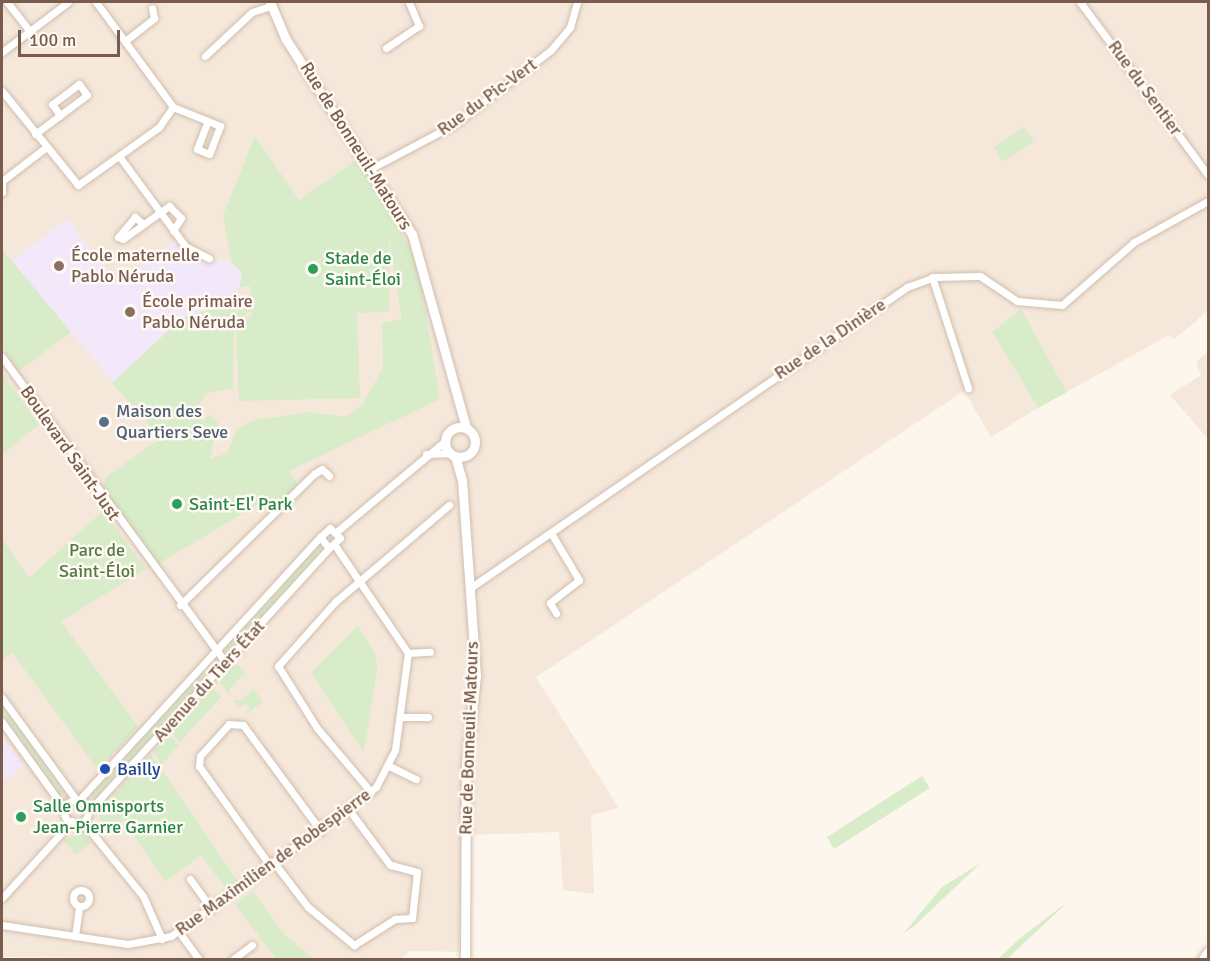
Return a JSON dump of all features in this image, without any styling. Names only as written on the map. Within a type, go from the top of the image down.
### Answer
[{"type":"main road","name":"Rue de Bonneuil-Matours","points":[[271,4],[285,38],[372,168],[419,250],[455,401],[466,428]]},
{"type":"main road","name":"Rue de Bonneuil-Matours","points":[[453,428],[455,401]]},
{"type":"main road","points":[[453,428],[466,428],[475,440],[468,455],[452,454],[444,441],[453,428]]},
{"type":"main road","name":"Rue de Bonneuil-Matours","points":[[452,454],[462,480],[476,675],[466,765],[465,960]]},
{"type":"main road","name":"Rue de Bonneuil-Matours","points":[[462,480],[468,455]]},
{"type":"street","points":[[7,2],[29,30]]},
{"type":"street","points":[[2,52],[68,2]]},
{"type":"street","points":[[96,2],[173,107],[208,121],[220,126],[209,154],[197,149],[208,121]]},
{"type":"street","points":[[386,48],[419,26],[409,2]]},
{"type":"street","name":"Rue du Pic-Vert","points":[[372,168],[453,124],[551,50],[570,27],[577,2]]},
{"type":"street","name":"Rue du Sentier","points":[[1080,2],[1209,175]]},
{"type":"street","points":[[205,56],[252,12],[271,4]]},
{"type":"street","points":[[125,41],[154,18],[152,8]]},
{"type":"street","points":[[35,134],[87,95],[79,84],[52,104],[60,115]]},
{"type":"street","points":[[2,91],[45,148],[78,184],[159,127],[173,107]]},
{"type":"street","points":[[2,192],[2,182],[45,148]]},
{"type":"street","points":[[118,156],[189,250],[209,258]]},
{"type":"street","name":"Rue de la Dinière","points":[[470,588],[710,419],[907,287],[932,277],[980,276],[1017,301],[1062,305],[1134,242],[1209,201]]},
{"type":"street","points":[[143,224],[160,212],[174,208],[181,220],[173,231]]},
{"type":"street","points":[[932,277],[968,388]]},
{"type":"street","name":"Boulevard Saint-Just","points":[[2,357],[215,653],[226,663]]},
{"type":"street","points":[[335,533],[424,454],[444,441]]},
{"type":"street","points":[[424,454],[452,454]]},
{"type":"street","points":[[180,604],[314,474],[322,469],[329,476]]},
{"type":"street","points":[[371,792],[316,728],[279,666],[321,617],[449,505]]},
{"type":"street","points":[[332,546],[340,538],[330,528],[320,537],[332,546],[362,582],[408,653],[430,652]]},
{"type":"street","points":[[551,533],[579,580],[550,603],[556,613]]},
{"type":"street","name":"Avenue du Tiers État","points":[[63,807],[77,799],[215,653],[320,537]]},
{"type":"street","name":"Avenue du Tiers État","points":[[83,822],[88,812],[332,546]]},
{"type":"street","name":"Rue Maximilien de Robespierre","points":[[2,925],[128,944],[162,939],[179,932],[321,831],[371,792],[389,766],[401,717],[408,653]]},
{"type":"street","points":[[2,698],[88,812]]},
{"type":"street","points":[[401,717],[428,717]]},
{"type":"street","points":[[2,722],[72,821]]},
{"type":"street","points":[[321,831],[243,725],[229,724],[200,756],[199,766],[308,908],[354,945],[395,919],[412,918],[417,872],[390,865],[349,810]]},
{"type":"street","points":[[389,766],[416,779]]},
{"type":"street","points":[[72,821],[83,822],[143,896],[162,939]]},
{"type":"street","points":[[2,898],[72,821]]},
{"type":"street","points":[[190,879],[212,909]]},
{"type":"street","points":[[75,936],[80,906]]},
{"type":"street","points":[[179,932],[199,960]]},
{"type":"street","points":[[232,960],[252,945]]},
{"type":"street","points":[[1201,960],[1209,950]]},
{"type":"shaded area","points":[[2,2],[1208,2],[1208,311],[1174,339],[1169,335],[1067,392],[1021,310],[992,332],[1038,408],[991,437],[964,391],[536,677],[619,808],[591,815],[594,894],[563,890],[559,832],[465,835],[465,952],[410,951],[399,960],[314,959],[304,951],[292,960],[2,957]]},
{"type":"shaded area","name":"École primaire Pablo Néruda","points":[[67,218],[118,285],[177,239],[204,260],[232,263],[242,273],[239,288],[211,308],[182,318],[113,382],[11,262]]},
{"type":"shaded area","points":[[1208,352],[1208,439],[1170,395],[1201,375],[1196,362]]},
{"type":"shaded area","points":[[2,735],[24,766],[2,783]]},
{"type":"green space","points":[[1024,127],[1034,142],[1003,162],[994,147]]},
{"type":"green space","points":[[255,136],[299,200],[359,158],[417,261],[440,399],[289,471],[298,484],[271,509],[260,503],[155,566],[102,491],[106,477],[161,438],[112,383],[182,318],[211,309],[236,292],[250,304],[250,311],[240,319],[252,316],[250,286],[239,288],[242,273],[232,263],[223,215]],"holes":[[[389,238],[402,319],[382,323],[383,368],[362,405],[345,417],[308,412],[254,420],[237,429],[227,453],[210,459],[218,422],[208,415],[204,422],[195,409],[209,392],[233,389],[234,329],[230,324],[236,322],[239,401],[360,398],[357,313],[389,312]]]},
{"type":"green space","points":[[2,249],[71,332],[19,371],[2,347]]},
{"type":"green space","points":[[1021,309],[1067,392],[1038,408],[992,332]]},
{"type":"green space","points":[[2,373],[39,425],[2,454]]},
{"type":"green space","name":"Parc de Saint-Éloi","points":[[103,511],[146,569],[61,621],[138,727],[98,770],[12,652],[2,660],[2,539],[29,578]]},
{"type":"green space","points":[[319,544],[324,550],[230,655],[223,648]]},
{"type":"green space","points":[[358,626],[376,655],[377,671],[364,753],[311,673]]},
{"type":"green space","points":[[235,663],[246,672],[229,690],[231,697],[219,681]]},
{"type":"green space","points":[[208,664],[215,671],[96,801],[90,794]]},
{"type":"green space","points":[[212,688],[222,696],[180,742],[171,733]]},
{"type":"green space","points":[[253,688],[263,702],[244,715],[250,708],[246,703],[239,708],[233,700],[241,701]]},
{"type":"green space","points":[[2,702],[66,790],[59,796],[2,718]]},
{"type":"green space","points":[[169,735],[179,745],[161,765],[154,751]]},
{"type":"green space","points":[[151,754],[237,880],[226,889],[201,855],[165,882],[124,820],[101,836],[93,825],[101,820],[99,812]]},
{"type":"green space","points":[[922,776],[930,788],[834,849],[827,837]]},
{"type":"green space","points":[[84,832],[91,843],[75,855],[64,840]]},
{"type":"green space","points":[[981,863],[913,927],[903,934],[942,887]]},
{"type":"green space","points":[[253,891],[284,934],[314,959],[276,959],[235,904]]},
{"type":"green space","points":[[1070,900],[1007,959],[998,959],[1019,939]]},
{"type":"place","name":"École maternelle Pablo Néruda","points":[[59,266]]},
{"type":"place","name":"Stade de Saint-Éloi","points":[[313,269]]},
{"type":"place","name":"École primaire Pablo Néruda","points":[[130,312]]},
{"type":"place","name":"Maison des Quartiers Seve","points":[[104,422]]},
{"type":"place","name":"Saint-El' Park","points":[[177,504]]},
{"type":"place","name":"Bailly","points":[[105,769]]},
{"type":"place","name":"Salle Omnisports Jean-Pierre Garnier","points":[[21,817]]}]
